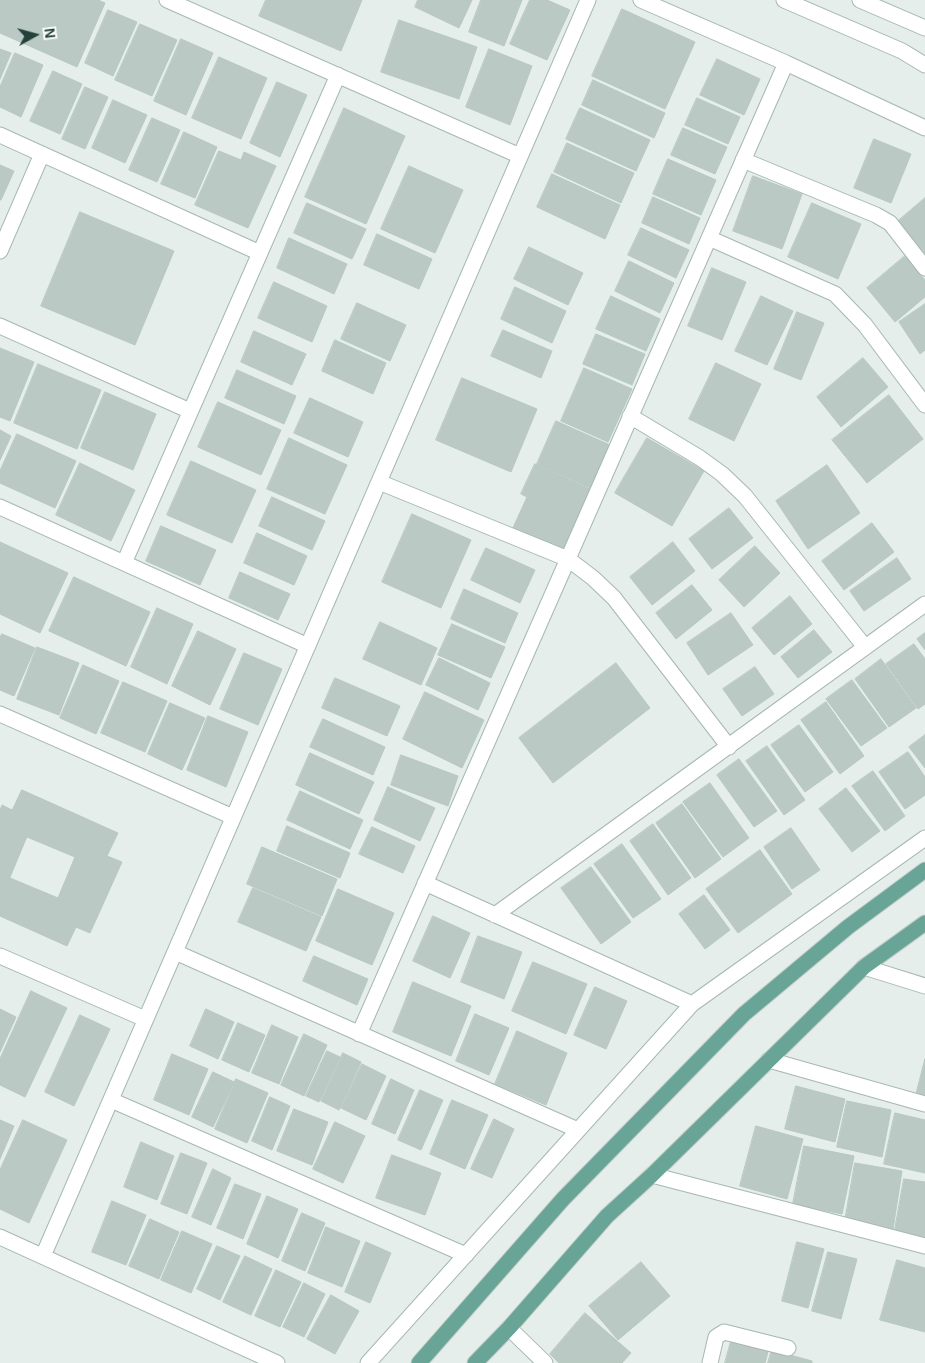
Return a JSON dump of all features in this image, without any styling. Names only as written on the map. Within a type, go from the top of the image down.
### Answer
[{"type":"main road","points":[[419,1363],[563,1199],[744,1014],[848,928],[925,870]]},
{"type":"main road","points":[[475,1363],[607,1216],[652,1175],[864,967],[925,924]]},
{"type":"street","points":[[167,0],[520,156]]},
{"type":"street","points":[[43,1256],[588,0]]},
{"type":"street","points":[[641,0],[786,63],[925,128]]},
{"type":"street","points":[[784,0],[902,51],[925,65]]},
{"type":"street","points":[[860,0],[925,28]]},
{"type":"street","points":[[360,1034],[786,63]]},
{"type":"street","points":[[124,563],[338,75]]},
{"type":"street","points":[[0,134],[260,253]]},
{"type":"street","points":[[0,251],[42,154]]},
{"type":"street","points":[[743,160],[876,215],[890,224],[925,268]]},
{"type":"street","points":[[708,238],[835,294],[865,324],[925,405]]},
{"type":"street","points":[[0,326],[190,411]]},
{"type":"street","points":[[630,416],[700,458],[722,474],[745,496],[865,648]]},
{"type":"street","points":[[379,482],[568,560],[593,578],[614,598],[729,747]]},
{"type":"street","points":[[0,507],[308,646]]},
{"type":"street","points":[[495,915],[925,604]]},
{"type":"street","points":[[0,714],[233,818]]},
{"type":"street","points":[[368,1363],[692,1004],[925,838]]},
{"type":"street","points":[[426,883],[692,1004]]},
{"type":"street","points":[[175,952],[578,1130]]},
{"type":"street","points":[[0,956],[145,1019]]},
{"type":"street","points":[[864,967],[925,986]]},
{"type":"street","points":[[769,1060],[925,1104]]},
{"type":"street","points":[[111,1100],[466,1255]]},
{"type":"street","points":[[652,1175],[925,1246]]},
{"type":"street","points":[[0,1237],[277,1363]]},
{"type":"street","points":[[508,1328],[545,1363]]},
{"type":"street","points":[[710,1363],[716,1337],[724,1332],[788,1348]]},
{"type":"building","points":[[0,0],[98,0],[105,3],[77,67],[0,33]]},
{"type":"building","points":[[266,0],[362,0],[341,51],[259,16]]},
{"type":"building","points":[[418,0],[472,0],[459,28],[415,7]]},
{"type":"building","points":[[481,0],[522,0],[504,46],[469,32]]},
{"type":"building","points":[[530,0],[547,0],[570,10],[547,60],[510,44]]},
{"type":"building","points":[[622,9],[695,42],[665,109],[592,76]]},
{"type":"building","points":[[108,10],[137,22],[113,76],[85,63]]},
{"type":"building","points":[[399,20],[477,47],[459,99],[381,72]]},
{"type":"building","points":[[140,24],[177,40],[152,96],[115,80]]},
{"type":"building","points":[[181,39],[213,53],[186,115],[154,101]]},
{"type":"building","points":[[0,49],[11,53],[0,79]]},
{"type":"building","points":[[489,49],[532,66],[510,125],[466,107]]},
{"type":"building","points":[[15,53],[43,65],[21,117],[0,107],[0,87]]},
{"type":"building","points":[[219,57],[267,78],[241,139],[192,118]]},
{"type":"building","points":[[717,59],[760,79],[744,115],[700,95]]},
{"type":"building","points":[[53,71],[82,84],[60,134],[30,121]]},
{"type":"building","points":[[593,80],[665,113],[654,138],[582,105]]},
{"type":"building","points":[[277,82],[307,95],[280,157],[250,143]]},
{"type":"building","points":[[85,87],[108,97],[85,149],[62,139]]},
{"type":"building","points":[[697,98],[740,117],[728,144],[685,125]]},
{"type":"building","points":[[113,100],[147,115],[125,163],[92,148]]},
{"type":"building","points":[[344,108],[405,136],[366,224],[305,197]]},
{"type":"building","points":[[580,108],[650,140],[636,171],[566,139]]},
{"type":"building","points":[[152,118],[180,130],[157,182],[129,170]]},
{"type":"building","points":[[683,128],[727,147],[715,174],[671,155]]},
{"type":"building","points":[[184,132],[217,147],[195,198],[161,184]]},
{"type":"building","points":[[874,139],[911,154],[891,203],[854,188]]},
{"type":"building","points":[[567,143],[634,173],[621,203],[554,172]]},
{"type":"building","points":[[219,151],[241,160],[244,152],[276,166],[248,228],[195,205]]},
{"type":"building","points":[[668,159],[716,180],[701,215],[653,194]]},
{"type":"building","points":[[0,165],[14,171],[1,200],[0,200]]},
{"type":"building","points":[[409,166],[463,190],[435,253],[381,229]]},
{"type":"building","points":[[552,174],[620,205],[605,239],[537,207]]},
{"type":"building","points":[[753,176],[802,194],[782,249],[733,231]]},
{"type":"building","points":[[653,197],[700,218],[689,244],[642,223]]},
{"type":"building","points":[[925,198],[925,254],[897,222]]},
{"type":"building","points":[[307,203],[366,229],[352,259],[294,233]]},
{"type":"building","points":[[812,203],[861,224],[838,279],[788,257]]},
{"type":"building","points":[[80,212],[174,251],[135,345],[41,306]]},
{"type":"building","points":[[641,228],[689,250],[676,278],[628,255]]},
{"type":"building","points":[[377,234],[432,259],[419,289],[364,265]]},
{"type":"building","points":[[289,238],[347,264],[334,294],[277,268]]},
{"type":"building","points":[[529,247],[583,273],[568,305],[514,279]]},
{"type":"building","points":[[905,256],[925,280],[925,297],[895,322],[867,288]]},
{"type":"building","points":[[629,261],[674,283],[660,313],[615,291]]},
{"type":"building","points":[[712,268],[746,282],[722,340],[688,326]]},
{"type":"building","points":[[274,282],[327,306],[312,342],[258,318]]},
{"type":"building","points":[[515,287],[566,311],[552,343],[501,319]]},
{"type":"building","points":[[611,296],[660,319],[646,351],[596,329]]},
{"type":"building","points":[[761,296],[793,311],[767,365],[735,351]]},
{"type":"building","points":[[357,303],[406,325],[390,361],[341,339]]},
{"type":"building","points":[[925,304],[925,350],[920,354],[899,322]]},
{"type":"building","points":[[797,312],[824,323],[801,380],[774,369]]},
{"type":"building","points":[[503,330],[552,351],[541,378],[491,356]]},
{"type":"building","points":[[254,331],[306,354],[292,385],[241,362]]},
{"type":"building","points":[[596,334],[645,354],[632,385],[583,364]]},
{"type":"building","points":[[335,340],[386,363],[373,394],[322,371]]},
{"type":"building","points":[[0,348],[34,362],[10,421],[0,417]]},
{"type":"building","points":[[863,358],[888,387],[841,427],[817,397]]},
{"type":"building","points":[[716,363],[761,384],[734,441],[689,419]]},
{"type":"building","points":[[38,364],[101,390],[77,449],[14,423]]},
{"type":"building","points":[[584,368],[632,389],[608,442],[561,421]]},
{"type":"building","points":[[237,370],[296,396],[284,424],[225,398]]},
{"type":"building","points":[[462,378],[537,409],[511,472],[436,440]]},
{"type":"building","points":[[105,392],[156,414],[133,470],[81,448]]},
{"type":"building","points":[[889,395],[923,439],[867,483],[832,440]]},
{"type":"building","points":[[310,398],[363,422],[348,457],[294,433]]},
{"type":"building","points":[[218,402],[281,430],[261,475],[198,447]]},
{"type":"building","points":[[556,421],[610,445],[590,488],[537,464]]},
{"type":"building","points":[[0,430],[11,436],[0,460]]},
{"type":"building","points":[[17,434],[76,461],[55,508],[0,483],[0,471]]},
{"type":"building","points":[[289,438],[347,465],[325,514],[267,489]]},
{"type":"building","points":[[647,438],[704,471],[672,526],[615,493]]},
{"type":"building","points":[[191,461],[256,490],[232,543],[167,515]]},
{"type":"building","points":[[80,463],[135,490],[111,541],[56,515]]},
{"type":"building","points":[[535,464],[594,491],[565,554],[512,530],[527,497],[521,494]]},
{"type":"building","points":[[827,465],[860,513],[808,549],[776,501]]},
{"type":"building","points":[[272,497],[325,521],[312,550],[259,526]]},
{"type":"building","points":[[729,508],[753,538],[712,569],[689,539]]},
{"type":"building","points":[[412,514],[471,540],[441,608],[382,582]]},
{"type":"building","points":[[872,523],[894,552],[844,590],[822,561]]},
{"type":"building","points":[[161,526],[216,550],[200,585],[146,561]]},
{"type":"building","points":[[257,533],[307,556],[294,585],[244,563]]},
{"type":"building","points":[[0,542],[68,573],[40,633],[0,614]]},
{"type":"building","points":[[673,542],[695,571],[652,605],[630,577]]},
{"type":"building","points":[[755,546],[780,573],[744,607],[719,580]]},
{"type":"building","points":[[486,548],[535,570],[520,603],[471,580]]},
{"type":"building","points":[[897,558],[911,579],[864,611],[850,591]]},
{"type":"building","points":[[240,572],[290,594],[278,620],[229,598]]},
{"type":"building","points":[[74,577],[150,612],[126,666],[49,631]]},
{"type":"building","points":[[692,585],[712,610],[676,639],[656,613]]},
{"type":"building","points":[[464,589],[518,613],[505,643],[451,619]]},
{"type":"building","points":[[790,596],[812,624],[774,655],[752,628]]},
{"type":"building","points":[[157,608],[193,624],[167,684],[131,667]]},
{"type":"building","points":[[731,613],[753,645],[708,675],[687,643]]},
{"type":"building","points":[[380,622],[437,648],[421,685],[363,659]]},
{"type":"building","points":[[452,624],[505,647],[491,678],[438,655]]},
{"type":"building","points":[[814,630],[832,652],[798,678],[781,657]]},
{"type":"building","points":[[198,631],[236,649],[210,705],[172,686]]},
{"type":"building","points":[[925,633],[925,650],[917,639]]},
{"type":"building","points":[[2,634],[35,648],[14,696],[0,690],[0,638]]},
{"type":"building","points":[[914,644],[925,659],[925,704],[918,709],[886,664]]},
{"type":"building","points":[[37,647],[79,663],[59,715],[17,699]]},
{"type":"building","points":[[244,653],[282,669],[258,725],[220,709]]},
{"type":"building","points":[[439,658],[490,683],[478,710],[426,685]]},
{"type":"building","points":[[881,659],[916,708],[889,727],[855,679]]},
{"type":"building","points":[[616,663],[650,708],[553,783],[519,738]]},
{"type":"building","points":[[83,665],[119,681],[96,734],[60,718]]},
{"type":"building","points":[[755,667],[774,694],[742,716],[723,689]]},
{"type":"building","points":[[335,678],[400,706],[387,736],[322,708]]},
{"type":"building","points":[[852,680],[887,728],[861,746],[826,699]]},
{"type":"building","points":[[123,682],[167,701],[145,752],[101,733]]},
{"type":"building","points":[[425,692],[484,720],[462,768],[403,739]]},
{"type":"building","points":[[826,702],[864,756],[840,774],[801,720]]},
{"type":"building","points":[[170,703],[205,718],[182,770],[148,754]]},
{"type":"building","points":[[208,716],[248,732],[226,787],[187,770]]},
{"type":"building","points":[[323,719],[385,747],[373,775],[310,747]]},
{"type":"building","points":[[799,725],[833,772],[805,792],[771,745]]},
{"type":"building","points":[[925,735],[925,768],[909,747]]},
{"type":"building","points":[[767,746],[805,800],[784,815],[746,761]]},
{"type":"building","points":[[908,752],[925,777],[925,795],[905,809],[879,772]]},
{"type":"building","points":[[310,753],[374,782],[359,814],[296,785]]},
{"type":"building","points":[[401,755],[458,776],[448,806],[391,785]]},
{"type":"building","points":[[739,759],[777,811],[754,827],[717,775]]},
{"type":"building","points":[[873,771],[905,816],[885,831],[852,786]]},
{"type":"building","points":[[710,783],[749,838],[723,857],[683,802]]},
{"type":"building","points":[[388,787],[435,808],[420,841],[374,820]]},
{"type":"building","points":[[846,788],[880,831],[852,852],[819,809]]},
{"type":"building","points":[[22,790],[118,833],[107,856],[122,862],[90,933],[76,927],[67,946],[0,916],[0,810],[2,805],[12,810]],"holes":[[[27,837],[75,857],[58,898],[10,878]]]},
{"type":"building","points":[[300,791],[363,820],[350,849],[287,820]]},
{"type":"building","points":[[682,804],[721,859],[695,878],[656,823]]},
{"type":"building","points":[[653,824],[691,878],[668,895],[630,841]]},
{"type":"building","points":[[287,826],[350,853],[340,878],[277,851]]},
{"type":"building","points":[[372,827],[415,846],[403,873],[359,854]]},
{"type":"building","points":[[791,828],[820,870],[792,889],[764,847]]},
{"type":"building","points":[[622,844],[661,899],[633,918],[594,864]]},
{"type":"building","points":[[262,847],[337,879],[322,916],[247,884]]},
{"type":"building","points":[[760,850],[792,894],[738,933],[706,889]]},
{"type":"building","points":[[591,867],[631,922],[601,944],[561,888]]},
{"type":"building","points":[[253,888],[321,917],[306,951],[238,922]]},
{"type":"building","points":[[338,889],[394,913],[372,965],[316,941]]},
{"type":"building","points":[[704,895],[730,930],[705,949],[679,914]]},
{"type":"building","points":[[433,916],[470,933],[450,978],[413,961]]},
{"type":"building","points":[[478,936],[522,952],[504,999],[461,982]]},
{"type":"building","points":[[314,956],[368,979],[357,1005],[303,981]]},
{"type":"building","points":[[533,962],[587,984],[566,1034],[512,1011]]},
{"type":"building","points":[[413,982],[471,1006],[451,1056],[393,1032]]},
{"type":"building","points":[[595,987],[627,1001],[606,1049],[574,1035]]},
{"type":"building","points":[[31,991],[67,1008],[25,1097],[0,1085],[0,1059]]},
{"type":"building","points":[[0,1009],[16,1017],[0,1052]]},
{"type":"building","points":[[206,1009],[234,1022],[218,1059],[190,1046]]},
{"type":"building","points":[[475,1014],[509,1028],[489,1075],[456,1061]]},
{"type":"building","points":[[80,1015],[110,1029],[74,1106],[45,1092]]},
{"type":"building","points":[[238,1023],[265,1035],[249,1072],[222,1060]]},
{"type":"building","points":[[272,1025],[298,1037],[279,1084],[252,1073]]},
{"type":"building","points":[[517,1031],[567,1053],[546,1105],[495,1084]]},
{"type":"building","points":[[304,1034],[327,1045],[304,1096],[281,1085]]},
{"type":"building","points":[[327,1051],[340,1057],[319,1102],[306,1096]]},
{"type":"building","points":[[343,1053],[361,1062],[339,1110],[321,1101]]},
{"type":"building","points":[[172,1054],[208,1069],[189,1115],[154,1100]]},
{"type":"building","points":[[925,1059],[925,1102],[915,1099]]},
{"type":"building","points":[[362,1064],[386,1076],[366,1120],[341,1108]]},
{"type":"building","points":[[213,1072],[234,1082],[213,1127],[192,1117]]},
{"type":"building","points":[[236,1079],[268,1093],[247,1143],[215,1129]]},
{"type":"building","points":[[391,1079],[414,1090],[395,1134],[372,1124]]},
{"type":"building","points":[[796,1086],[845,1099],[835,1142],[785,1129]]},
{"type":"building","points":[[420,1090],[443,1100],[421,1150],[398,1140]]},
{"type":"building","points":[[270,1097],[290,1106],[272,1150],[252,1141]]},
{"type":"building","points":[[452,1100],[488,1115],[465,1169],[430,1154]]},
{"type":"building","points":[[847,1101],[891,1110],[882,1157],[837,1147]]},
{"type":"building","points":[[294,1109],[328,1122],[312,1165],[277,1151]]},
{"type":"building","points":[[895,1113],[925,1120],[925,1173],[884,1164]]},
{"type":"building","points":[[494,1119],[514,1129],[492,1178],[471,1169]]},
{"type":"building","points":[[0,1120],[14,1126],[0,1159]]},
{"type":"building","points":[[23,1120],[67,1140],[29,1223],[0,1209],[0,1170]]},
{"type":"building","points":[[335,1122],[365,1136],[343,1183],[313,1169]]},
{"type":"building","points":[[756,1126],[803,1139],[787,1199],[740,1186]]},
{"type":"building","points":[[141,1142],[174,1156],[157,1200],[124,1187]]},
{"type":"building","points":[[804,1146],[854,1156],[842,1214],[793,1204]]},
{"type":"building","points":[[181,1153],[207,1163],[187,1214],[161,1204]]},
{"type":"building","points":[[392,1155],[441,1173],[425,1215],[376,1198]]},
{"type":"building","points":[[855,1163],[902,1171],[893,1229],[845,1221]]},
{"type":"building","points":[[213,1169],[231,1178],[211,1225],[192,1217]]},
{"type":"building","points":[[904,1179],[925,1182],[925,1240],[894,1235]]},
{"type":"building","points":[[235,1184],[261,1194],[243,1239],[217,1228]]},
{"type":"building","points":[[267,1196],[298,1209],[278,1258],[247,1244]]},
{"type":"building","points":[[112,1201],[146,1215],[126,1265],[92,1252]]},
{"type":"building","points":[[302,1213],[325,1223],[305,1271],[282,1261]]},
{"type":"building","points":[[150,1219],[179,1232],[159,1279],[129,1266]]},
{"type":"building","points":[[326,1227],[360,1241],[342,1287],[308,1273]]},
{"type":"building","points":[[182,1231],[212,1244],[191,1293],[161,1280]]},
{"type":"building","points":[[366,1242],[391,1253],[370,1303],[345,1292]]},
{"type":"building","points":[[797,1242],[824,1249],[808,1308],[782,1301]]},
{"type":"building","points":[[217,1246],[240,1256],[220,1300],[197,1289]]},
{"type":"building","points":[[828,1252],[857,1259],[841,1319],[812,1311]]},
{"type":"building","points":[[245,1256],[272,1269],[251,1315],[223,1302]]},
{"type":"building","points":[[897,1260],[925,1268],[925,1332],[880,1320]]},
{"type":"building","points":[[641,1262],[670,1296],[618,1340],[589,1306]]},
{"type":"building","points":[[276,1270],[301,1282],[280,1327],[255,1316]]},
{"type":"building","points":[[304,1283],[325,1294],[304,1337],[283,1327]]},
{"type":"building","points":[[331,1295],[359,1311],[335,1354],[307,1339]]},
{"type":"building","points":[[585,1313],[631,1353],[622,1363],[559,1363],[550,1354]]},
{"type":"building","points":[[732,1338],[769,1348],[765,1363],[725,1363]]},
{"type":"building","points":[[772,1350],[812,1361],[812,1363],[768,1363]]}]
